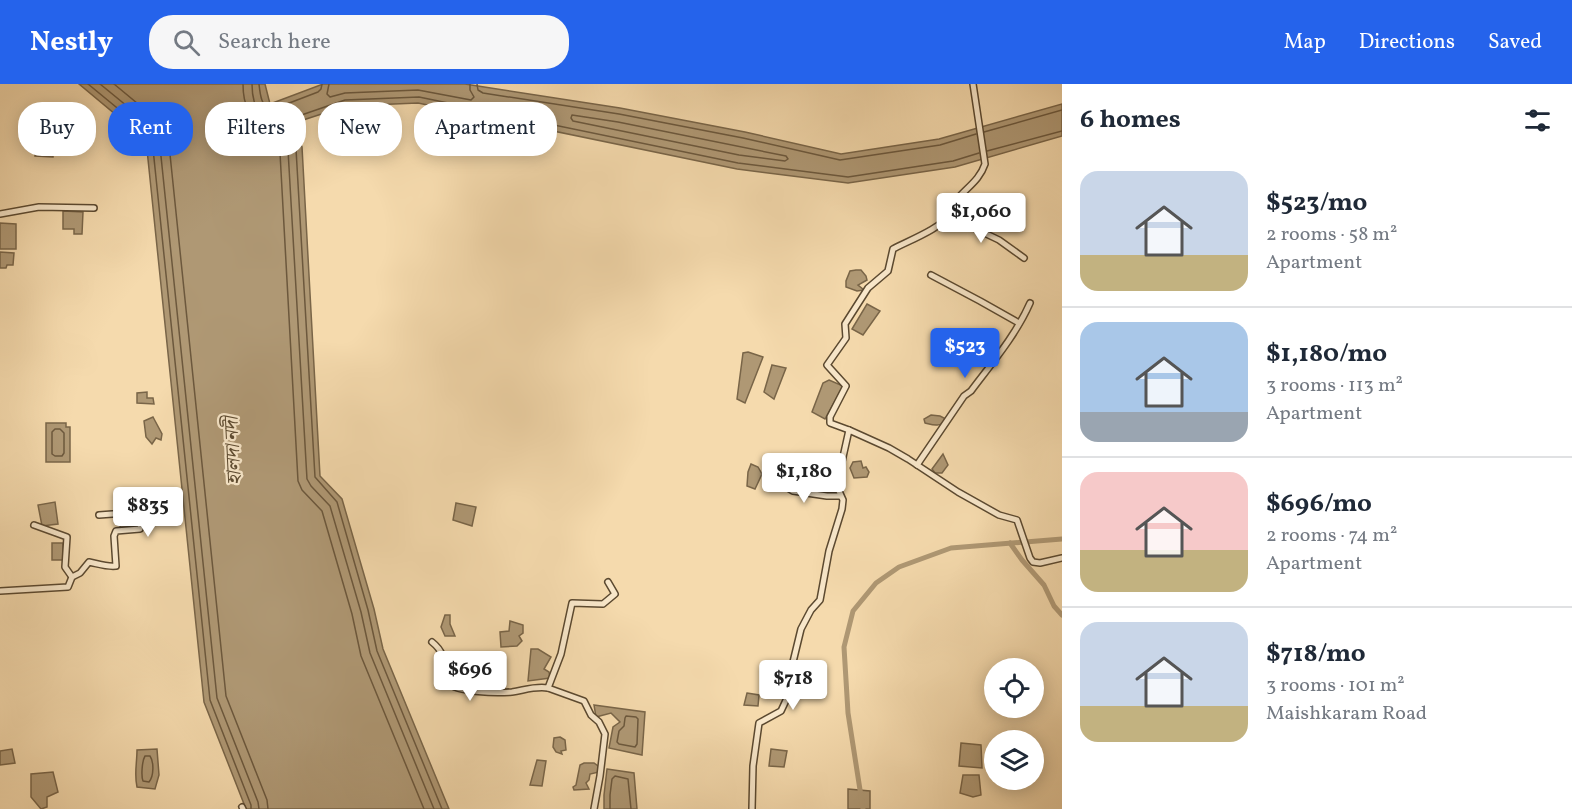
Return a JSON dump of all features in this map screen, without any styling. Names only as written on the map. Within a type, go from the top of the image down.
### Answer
[{"type":"street","points":[[973,84],[985,164],[976,180],[954,204],[950,215],[934,228],[893,249],[888,271],[868,288],[845,324],[846,338],[827,365],[846,386],[829,420],[830,423],[889,448],[999,515],[1017,520],[1030,558],[1035,563],[1062,558]]},
{"type":"street","points":[[0,213],[39,207],[94,208]]},
{"type":"street","points":[[950,215],[999,240],[1024,258]]},
{"type":"street","points":[[930,275],[1019,323]]},
{"type":"street","points":[[917,465],[964,396],[971,391],[992,362],[1030,303]]},
{"type":"street","points":[[752,809],[753,766],[759,723],[781,711],[788,696],[801,629],[811,610],[820,600],[829,551],[842,509],[843,500],[838,489],[839,476],[849,430]]},
{"type":"street","points":[[788,484],[788,488],[793,491],[840,496]]},
{"type":"street","points":[[0,591],[68,587],[72,577],[80,573],[89,562],[108,567],[116,566],[114,536],[116,531],[140,529],[142,515],[139,512],[99,515]]},
{"type":"street","points":[[34,525],[68,537],[65,567],[72,577]]},
{"type":"street","points":[[548,688],[561,654],[572,603],[603,604],[615,594],[608,582]]},
{"type":"street","points":[[432,642],[443,655],[447,681],[464,690],[510,692],[530,688],[548,688],[584,701],[591,715],[604,729],[605,739],[594,809]]},
{"type":"water","name":"হালদা নদী","points":[[79,84],[265,84],[270,102],[205,102],[205,156],[302,156],[320,476],[342,499],[374,609],[383,649],[449,809],[246,809],[204,702],[148,156],[193,156],[193,102],[108,102],[108,108]]},
{"type":"water","points":[[323,84],[465,84],[620,108],[745,132],[841,154],[939,139],[1062,104],[1062,136],[955,167],[848,183],[737,169],[557,132],[557,102],[318,102],[318,115],[306,119],[306,102],[275,102]]},
{"type":"water","points":[[63,211],[83,212],[82,234],[74,234],[74,229],[63,229]]},
{"type":"water","points":[[0,223],[16,224],[16,249],[0,249]]},
{"type":"water","points":[[0,252],[14,253],[13,265],[0,268]]},
{"type":"water","points":[[861,270],[866,276],[867,280],[858,285],[864,290],[857,291],[846,287],[850,271]]},
{"type":"water","points":[[867,304],[880,311],[863,335],[852,329]]},
{"type":"water","points":[[748,352],[763,357],[745,403],[737,399],[743,353]]},
{"type":"water","points":[[772,365],[786,368],[774,399],[764,392]]},
{"type":"water","points":[[829,380],[843,386],[825,419],[812,412],[823,383]]},
{"type":"water","points":[[147,392],[147,398],[153,398],[154,404],[137,403],[137,393]]},
{"type":"water","points":[[931,415],[946,419],[939,425],[925,423],[924,419]]},
{"type":"water","points":[[153,417],[162,434],[161,440],[156,438],[152,444],[146,437],[144,421]]},
{"type":"water","points":[[46,423],[66,423],[66,427],[70,427],[70,462],[46,462]]},
{"type":"water","points":[[943,454],[948,465],[942,473],[935,473],[932,469]]},
{"type":"water","points":[[861,461],[863,468],[866,467],[869,472],[867,477],[854,478],[850,468],[853,462]]},
{"type":"water","points":[[751,464],[758,467],[762,474],[755,489],[747,486]]},
{"type":"water","points":[[55,502],[58,524],[42,526],[38,505]]},
{"type":"water","points":[[456,503],[476,507],[472,526],[453,520]]},
{"type":"water","points":[[138,515],[139,527],[120,528],[121,517]]},
{"type":"water","points":[[52,543],[63,543],[63,560],[52,560]]},
{"type":"water","points":[[445,615],[450,615],[450,624],[455,636],[445,636],[441,627]]},
{"type":"water","points":[[510,621],[523,625],[523,633],[519,636],[522,641],[517,646],[501,647],[500,632],[509,631]]},
{"type":"water","points":[[531,649],[538,649],[551,657],[544,669],[549,672],[550,678],[528,681]]},
{"type":"water","points":[[747,693],[759,695],[758,706],[744,705]]},
{"type":"water","points":[[594,705],[645,712],[642,755],[609,748],[613,727],[620,722],[611,713],[596,717]]},
{"type":"water","points":[[560,737],[565,740],[566,750],[561,751],[562,754],[556,752],[553,747],[554,738]]},
{"type":"water","points":[[961,743],[981,745],[982,768],[959,766]]},
{"type":"water","points":[[12,749],[15,763],[0,765],[0,751]]},
{"type":"water","points":[[157,749],[159,775],[155,789],[137,787],[137,750]]},
{"type":"water","points":[[771,749],[787,751],[784,767],[769,766]]},
{"type":"water","points":[[537,760],[546,761],[542,786],[530,785]]},
{"type":"water","points":[[594,763],[598,766],[599,772],[590,774],[586,783],[589,789],[574,790],[580,765]]},
{"type":"water","points":[[607,769],[634,773],[637,809],[604,809]]},
{"type":"water","points":[[53,772],[58,792],[47,797],[47,807],[41,809],[31,797],[31,774]]},
{"type":"water","points":[[963,775],[979,775],[981,795],[973,797],[960,793]]},
{"type":"water","points":[[848,789],[870,791],[870,809],[848,809]]},
{"type":"waterway","points":[[863,809],[848,713],[844,647],[853,611],[876,583],[899,567],[951,548],[1062,539]]},
{"type":"waterway","points":[[1010,543],[1044,585],[1054,606],[1062,615]]}]
